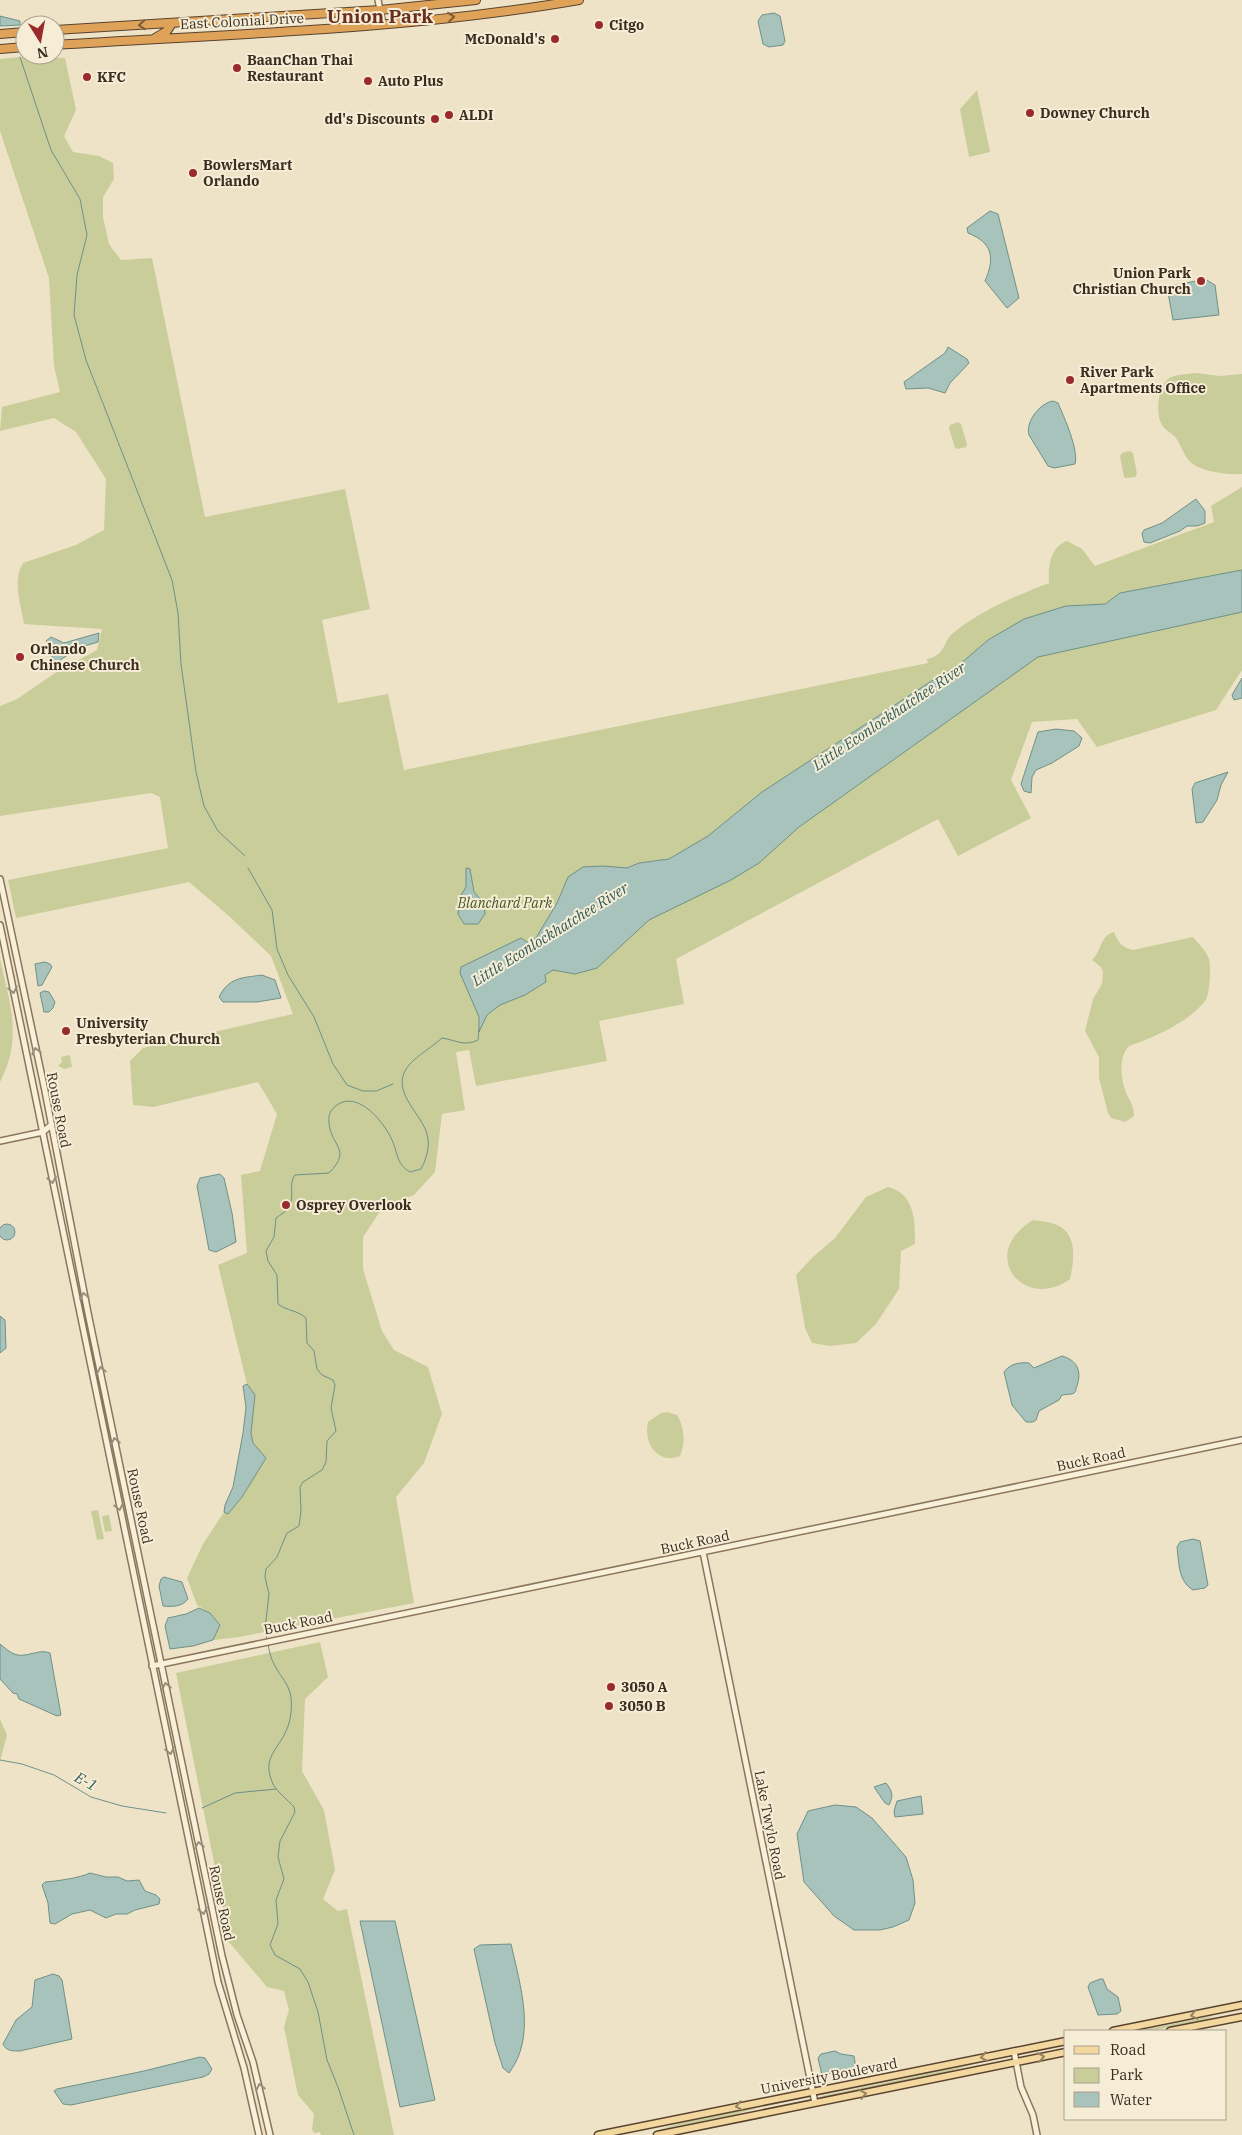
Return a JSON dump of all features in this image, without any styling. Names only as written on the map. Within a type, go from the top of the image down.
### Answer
[{"type":"highway","name":"East Colonial Drive","points":[[65,29],[380,10],[476,0]]},
{"type":"highway","points":[[546,5],[556,0]]},
{"type":"highway","name":"East Colonial Drive","points":[[65,44],[383,24],[574,0]]},
{"type":"highway","points":[[172,38],[176,31],[191,22]]},
{"type":"highway","points":[[150,39],[166,31],[172,23]]},
{"type":"highway","points":[[0,34],[15,33]]},
{"type":"highway","points":[[0,48],[15,47]]},
{"type":"main road","points":[[1118,2030],[1242,2005]]},
{"type":"main road","points":[[1175,2030],[1242,2016]]},
{"type":"main road","name":"University Boulevard","points":[[598,2135],[1064,2041]]},
{"type":"main road","name":"University Boulevard","points":[[658,2135],[1064,2052]]},
{"type":"main road","points":[[616,2135],[632,2128]]},
{"type":"street","points":[[378,0],[383,24]]},
{"type":"street","name":"Rouse Road","points":[[0,879],[227,1980],[253,2062],[270,2135]]},
{"type":"street","name":"Rouse Road","points":[[0,925],[80,1324],[218,1982],[244,2068],[258,2135]]},
{"type":"street","points":[[0,1141],[43,1132],[51,1125]]},
{"type":"street","name":"Buck Road","points":[[152,1666],[294,1635],[1242,1440]]},
{"type":"street","name":"Lake Twylo Road","points":[[703,1552],[815,2103]]},
{"type":"street","points":[[1014,2051],[1021,2087],[1033,2115],[1037,2135]]},
{"type":"green space","name":"Blanchard Park","points":[[15,58],[15,65],[65,65],[65,58],[76,110],[64,136],[73,152],[99,156],[113,163],[114,179],[103,197],[103,217],[109,244],[121,260],[152,258],[205,517],[345,489],[370,609],[322,620],[338,703],[388,694],[404,770],[928,663],[927,659],[941,652],[953,633],[975,617],[999,604],[1049,583],[1051,558],[1061,544],[1067,541],[1082,549],[1095,566],[1214,522],[1211,506],[1242,487],[1242,670],[1216,710],[1097,747],[1077,719],[1032,722],[1011,780],[1031,818],[958,856],[938,819],[676,959],[684,1004],[599,1021],[607,1061],[476,1086],[469,1050],[456,1052],[465,1110],[442,1114],[435,1172],[414,1195],[383,1207],[363,1237],[363,1269],[382,1331],[394,1350],[428,1367],[442,1414],[424,1463],[396,1497],[414,1603],[239,1637],[213,1640],[220,1625],[210,1613],[197,1605],[187,1578],[203,1544],[224,1512],[228,1514],[242,1497],[266,1458],[253,1443],[251,1432],[255,1395],[247,1384],[218,1265],[247,1253],[241,1175],[260,1171],[277,1114],[258,1082],[153,1107],[133,1105],[130,1061],[143,1048],[293,1014],[271,956],[229,916],[189,882],[16,918],[8,880],[168,848],[160,797],[151,793],[0,816],[0,706],[17,699],[55,673],[97,650],[102,629],[24,624],[18,593],[20,570],[23,563],[76,545],[104,530],[106,479],[76,432],[54,418],[0,431],[2,407],[60,392],[54,366],[49,278],[0,131],[0,59]]},
{"type":"green space","points":[[977,90],[990,152],[969,157],[960,109]]},
{"type":"green space","points":[[1196,373],[1220,376],[1242,374],[1242,474],[1218,473],[1192,464],[1175,436],[1162,425],[1158,407],[1160,393],[1165,382],[1175,376]]},
{"type":"green space","points":[[958,422],[961,424],[967,444],[966,447],[958,449],[955,448],[949,428],[950,425]]},
{"type":"green space","points":[[1130,451],[1133,453],[1137,474],[1135,477],[1126,478],[1124,477],[1120,456],[1122,453]]},
{"type":"green space","points":[[1114,932],[1121,944],[1133,950],[1193,937],[1208,956],[1210,968],[1207,998],[1198,1009],[1170,1028],[1149,1039],[1129,1046],[1123,1056],[1123,1081],[1126,1093],[1133,1106],[1134,1116],[1125,1122],[1111,1118],[1108,1113],[1099,1078],[1099,1057],[1085,1031],[1093,999],[1102,984],[1103,972],[1101,967],[1092,960],[1106,936]]},
{"type":"green space","points":[[0,959],[10,1006],[13,1035],[7,1066],[0,1082]]},
{"type":"green space","points":[[70,1055],[72,1067],[64,1069],[58,1066],[62,1062],[61,1057]]},
{"type":"green space","points":[[888,1187],[904,1195],[912,1209],[915,1226],[915,1244],[901,1251],[899,1289],[876,1324],[856,1343],[830,1346],[812,1343],[805,1328],[796,1275],[835,1238],[866,1197]]},
{"type":"green space","points":[[1033,1220],[1057,1225],[1064,1229],[1071,1241],[1073,1264],[1070,1279],[1053,1287],[1037,1289],[1023,1284],[1013,1275],[1008,1263],[1008,1249],[1016,1234]]},
{"type":"green space","points":[[667,1412],[677,1415],[683,1435],[683,1446],[680,1456],[672,1458],[659,1455],[654,1450],[650,1444],[647,1430],[648,1422],[661,1413]]},
{"type":"green space","points":[[98,1510],[104,1539],[97,1540],[91,1511]]},
{"type":"green space","points":[[109,1515],[112,1531],[105,1532],[102,1516]]},
{"type":"green space","points":[[320,1642],[328,1677],[305,1699],[302,1771],[324,1810],[335,1870],[323,1899],[338,1911],[347,1909],[394,2135],[321,2135],[320,2132],[315,2133],[312,2130],[314,2114],[298,2095],[284,2027],[289,2010],[284,1991],[267,1987],[223,1935],[228,1932],[176,1673]]},
{"type":"green space","points":[[0,1719],[7,1735],[0,1761]]},
{"type":"green space","points":[[1213,2016],[1198,2022],[1154,2030],[1142,2030]]},
{"type":"green space","points":[[974,2064],[947,2072],[821,2096]]},
{"type":"green space","points":[[764,2106],[733,2115],[658,2130],[687,2121]]},
{"type":"water","points":[[774,13],[780,16],[785,41],[783,45],[769,47],[763,44],[758,21],[762,15]]},
{"type":"water","points":[[0,16],[15,20],[15,25],[0,26]]},
{"type":"water","points":[[990,211],[998,214],[1019,298],[1007,308],[985,281],[990,265],[990,252],[983,241],[968,233],[967,228]]},
{"type":"water","points":[[1205,279],[1215,285],[1219,315],[1173,320],[1167,287]]},
{"type":"water","points":[[948,347],[967,359],[969,363],[950,383],[945,393],[928,388],[906,389],[904,382],[945,353]]},
{"type":"water","points":[[1053,401],[1058,403],[1067,425],[1076,458],[1075,464],[1054,468],[1048,466],[1029,435],[1028,430],[1031,419],[1039,409]]},
{"type":"water","points":[[1196,499],[1205,511],[1205,523],[1197,526],[1187,526],[1180,531],[1150,543],[1144,542],[1142,534],[1144,530],[1162,523]]},
{"type":"water","points":[[1242,570],[1242,612],[1038,657],[799,827],[759,863],[731,880],[649,920],[597,968],[575,974],[553,970],[545,975],[546,982],[525,995],[500,1005],[487,1015],[479,1032],[479,1017],[460,973],[461,967],[521,938],[527,942],[536,938],[557,903],[568,877],[583,867],[627,868],[639,863],[669,859],[708,836],[762,792],[930,682],[958,666],[988,640],[1024,619],[1066,606],[1105,604],[1120,593]]},
{"type":"water","points":[[99,633],[98,642],[78,648],[56,663],[52,660],[52,648],[46,641],[51,637],[64,643]]},
{"type":"water","points":[[1242,678],[1242,698],[1234,700],[1232,695]]},
{"type":"water","points":[[1056,729],[1074,731],[1082,738],[1079,746],[1052,763],[1036,770],[1032,777],[1031,793],[1024,791],[1021,784],[1038,732]]},
{"type":"water","points":[[1228,772],[1221,785],[1217,800],[1203,822],[1196,823],[1192,789],[1195,783]]},
{"type":"water","points":[[466,868],[470,869],[474,892],[484,903],[485,914],[478,924],[464,924],[458,914],[460,897],[466,887]]},
{"type":"water","points":[[45,962],[52,967],[42,985],[38,986],[35,964]]},
{"type":"water","points":[[262,975],[275,980],[281,998],[257,1002],[223,1002],[219,997],[223,990],[232,982],[242,978]]},
{"type":"water","points":[[44,991],[49,992],[55,1002],[49,1012],[44,1012],[40,993]]},
{"type":"water","points":[[220,1174],[224,1178],[236,1242],[216,1252],[209,1250],[197,1186],[200,1178]]},
{"type":"water","points":[[7,1224],[15,1232],[7,1240],[-1,1232]]},
{"type":"water","points":[[0,1316],[5,1320],[6,1348],[0,1353]]},
{"type":"water","points":[[1062,1356],[1071,1360],[1077,1367],[1079,1376],[1075,1392],[1062,1395],[1059,1400],[1039,1411],[1036,1420],[1026,1422],[1012,1405],[1004,1372],[1015,1364],[1029,1363],[1034,1368]]},
{"type":"water","points":[[247,1384],[255,1395],[251,1433],[253,1443],[266,1458],[242,1497],[228,1514],[224,1512],[225,1505],[233,1487],[243,1433],[246,1407],[243,1386]]},
{"type":"water","points":[[1193,1539],[1200,1541],[1208,1585],[1205,1588],[1193,1590],[1184,1582],[1182,1577],[1177,1547],[1180,1542]]},
{"type":"water","points":[[164,1577],[182,1582],[188,1599],[186,1602],[177,1606],[163,1606],[159,1586],[161,1579]]},
{"type":"water","points":[[199,1608],[210,1613],[220,1625],[213,1640],[193,1646],[170,1649],[165,1626],[168,1618],[186,1614]]},
{"type":"water","points":[[0,1644],[10,1652],[18,1655],[41,1652],[50,1653],[61,1715],[57,1716],[19,1699],[17,1694],[13,1693],[0,1679]]},
{"type":"water","points":[[886,1783],[892,1793],[889,1805],[885,1803],[874,1787]]},
{"type":"water","points":[[921,1796],[923,1814],[895,1817],[894,1811],[897,1801]]},
{"type":"water","points":[[835,1805],[856,1807],[872,1818],[906,1857],[913,1880],[915,1903],[909,1920],[880,1930],[854,1930],[834,1916],[804,1882],[797,1834],[808,1811]]},
{"type":"water","points":[[90,1873],[106,1877],[118,1877],[127,1881],[139,1880],[145,1891],[156,1895],[160,1899],[159,1904],[106,1918],[90,1910],[72,1914],[55,1924],[50,1923],[48,1903],[42,1885],[45,1882],[75,1878]]},
{"type":"water","points":[[360,1921],[395,1921],[435,2100],[400,2107]]},
{"type":"water","points":[[511,1944],[522,1993],[524,2027],[517,2059],[509,2073],[503,2068],[495,2043],[474,1949],[480,1945]]},
{"type":"water","points":[[53,1974],[59,1976],[62,1980],[72,2039],[20,2051],[8,2049],[3,2044],[16,2020],[32,2007],[35,1980]]},
{"type":"water","points":[[1103,1979],[1107,1989],[1118,1997],[1121,2011],[1117,2014],[1098,2015],[1088,1987],[1090,1983]]},
{"type":"water","points":[[835,2051],[854,2056],[856,2068],[822,2075],[818,2058],[821,2054]]},
{"type":"water","points":[[200,2057],[205,2058],[212,2069],[209,2074],[203,2077],[71,2105],[63,2104],[54,2091],[57,2089]]},
{"type":"waterway","points":[[23,65],[51,150],[80,199],[87,235],[77,275],[74,315],[86,360],[172,580],[178,613],[181,664],[196,772],[204,806],[218,831],[245,856]]},
{"type":"waterway","points":[[248,868],[272,910],[277,949],[288,975],[314,1017],[333,1064],[347,1085],[363,1091],[376,1091],[393,1084]]},
{"type":"waterway","name":"Little Econlockhatchee River","points":[[267,1640],[265,1629],[269,1594],[265,1577],[266,1569],[277,1557],[287,1533],[299,1526],[301,1511],[300,1487],[303,1482],[322,1470],[326,1462],[327,1441],[336,1431],[331,1408],[335,1385],[333,1380],[322,1375],[317,1369],[314,1351],[307,1343],[306,1318],[278,1304],[277,1275],[268,1261],[266,1251],[274,1237],[276,1218],[285,1212],[291,1203],[292,1182],[295,1175],[329,1173],[336,1165],[340,1153],[330,1130],[329,1117],[330,1112],[337,1105],[345,1101],[362,1105],[377,1117],[388,1133],[398,1158],[405,1169],[410,1172],[421,1169],[428,1151],[428,1141],[426,1131],[403,1091],[402,1082],[404,1074],[413,1061],[442,1038],[464,1043],[473,1042],[478,1040],[479,1029]]},
{"type":"waterway","name":"Little Econlockhatchee River","points":[[268,1644],[270,1655],[291,1697],[288,1727],[272,1755],[269,1767],[270,1775],[275,1787],[294,1807],[295,1812],[280,1841],[278,1857],[284,1879],[276,1900],[278,1924],[270,1945],[275,1955],[300,1969],[308,1982],[318,2012],[327,2060],[354,2135]]},
{"type":"waterway","name":"E-1","points":[[0,1760],[22,1764],[54,1775],[91,1797],[122,1806],[166,1813]]},
{"type":"waterway","name":"E-1","points":[[202,1808],[235,1793],[276,1789]]},
{"type":"place","name":"Citgo","points":[[599,25]]},
{"type":"place","name":"McDonald's","points":[[555,39]]},
{"type":"place","name":"BaanChan Thai Restaurant","points":[[237,68]]},
{"type":"place","name":"KFC","points":[[87,77]]},
{"type":"place","name":"Auto Plus","points":[[368,81]]},
{"type":"place","name":"Downey Church","points":[[1030,113]]},
{"type":"place","name":"ALDI","points":[[449,115]]},
{"type":"place","name":"dd's Discounts","points":[[435,119]]},
{"type":"place","name":"BowlersMart Orlando","points":[[193,173]]},
{"type":"place","name":"Union Park Christian Church","points":[[1201,281]]},
{"type":"place","name":"River Park Apartments Office","points":[[1070,380]]},
{"type":"place","name":"Orlando Chinese Church","points":[[20,657]]},
{"type":"place","name":"University Presbyterian Church","points":[[66,1031]]},
{"type":"place","name":"Osprey Overlook","points":[[286,1205]]},
{"type":"place","name":"3050 A","points":[[611,1687]]},
{"type":"place","name":"3050 B","points":[[609,1706]]},
{"type":"district","name":"Union Park","points":[[380,16]]}]
